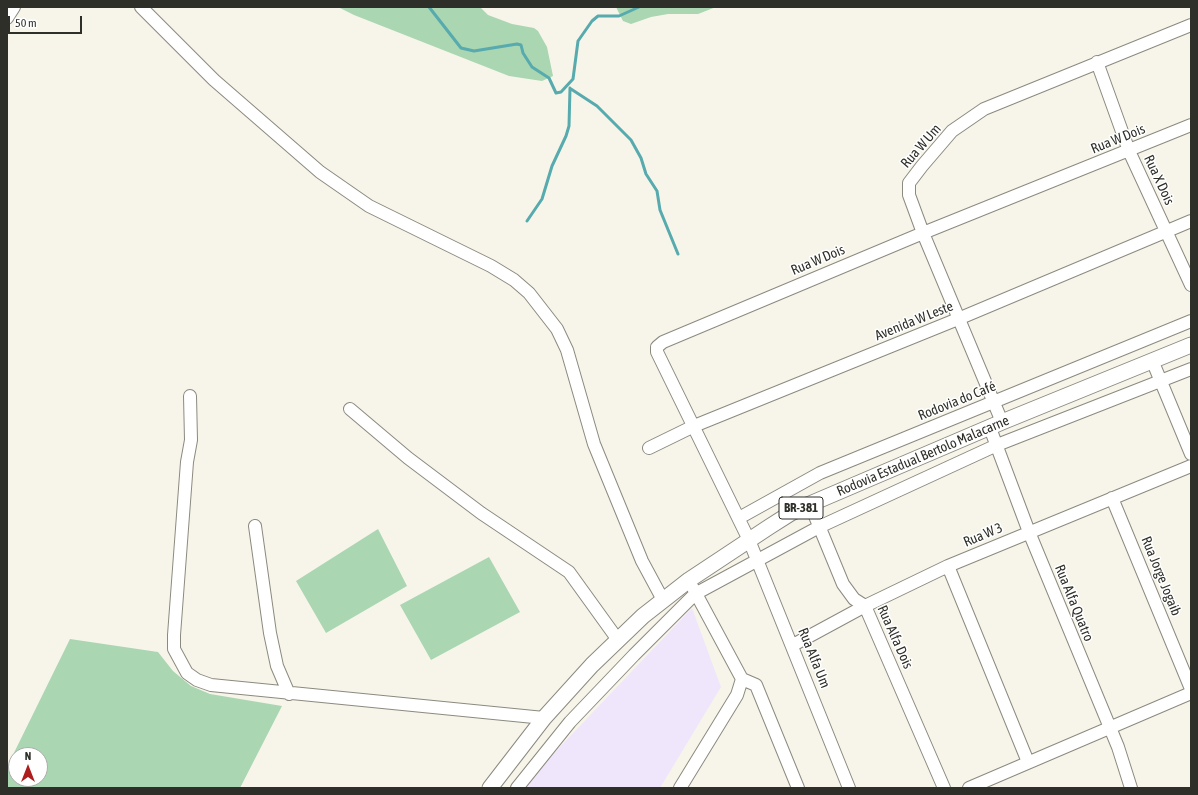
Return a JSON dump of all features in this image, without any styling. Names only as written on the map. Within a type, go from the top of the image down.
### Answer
[{"type":"main road","name":"Rodovia Estadual Bertolo Malacarne","points":[[490,788],[544,718],[592,665],[618,640],[663,600],[689,580],[791,513],[996,425],[1191,345]]},
{"type":"street","points":[[7,18],[14,7]]},
{"type":"street","points":[[141,7],[214,80],[320,172],[368,206],[491,266],[514,280],[529,293],[557,329],[567,350],[594,444],[642,561],[663,600]]},
{"type":"street","name":"Rua W Um","points":[[996,425],[994,403],[923,233],[909,195],[910,183],[922,166],[952,131],[984,108],[1191,25]]},
{"type":"street","name":"Rua X Dois","points":[[1097,62],[1129,151],[1191,285]]},
{"type":"street","name":"Rua W Dois","points":[[749,540],[657,352],[659,344],[923,233],[1191,125]]},
{"type":"street","name":"Avenida W Leste","points":[[648,448],[694,426],[958,319],[1191,221]]},
{"type":"street","name":"Rodovia do Café","points":[[739,518],[790,488],[820,473],[1191,321]]},
{"type":"street","points":[[1152,360],[1191,454]]},
{"type":"street","points":[[517,788],[570,722],[695,594],[819,527],[997,445],[1191,369]]},
{"type":"street","points":[[190,396],[191,440],[187,462],[174,649],[187,673],[197,680],[211,685],[289,694],[544,718]]},
{"type":"street","points":[[350,409],[408,458],[481,513],[570,572],[618,640]]},
{"type":"street","name":"Rua Alfa Quatro","points":[[996,425],[997,445],[1029,532],[1108,727],[1118,747],[1131,788]]},
{"type":"street","name":"Rua W 3","points":[[793,645],[865,606],[948,566],[1191,466]]},
{"type":"street","name":"Rua Jorge Jogaib","points":[[1112,498],[1191,689]]},
{"type":"street","name":"Rua Alfa Dois","points":[[810,504],[848,593],[865,606],[944,788]]},
{"type":"street","points":[[255,526],[270,633],[277,666],[289,694]]},
{"type":"street","name":"Rua Alfa Um","points":[[749,540],[793,645],[849,788]]},
{"type":"street","points":[[948,566],[1028,762]]},
{"type":"street","points":[[689,580],[695,594],[742,679],[756,685],[798,788]]},
{"type":"street","points":[[680,788],[737,695],[742,679]]},
{"type":"street","points":[[969,788],[1108,727],[1191,694]]},
{"type":"shaded area","points":[[692,608],[721,687],[660,788],[525,788],[535,773]]},
{"type":"green space","points":[[338,7],[480,7],[488,15],[512,24],[534,28],[538,31],[547,47],[553,76],[542,81],[509,76],[354,15]]},
{"type":"green space","points":[[616,7],[716,7],[698,14],[668,14],[651,17],[631,24],[623,21]]},
{"type":"green space","points":[[378,529],[407,586],[326,633],[296,581]]},
{"type":"green space","points":[[489,557],[520,612],[431,660],[400,605]]},
{"type":"green space","points":[[70,639],[158,652],[173,671],[191,686],[210,694],[282,706],[240,788],[7,788],[8,765],[8,787],[48,787],[48,747],[17,747]]},
{"type":"waterway","points":[[429,7],[461,48],[474,51],[517,44],[521,45],[523,53],[532,67],[549,78],[556,93],[561,92],[573,79],[578,41],[592,21],[598,16],[619,16],[639,7]]},
{"type":"waterway","points":[[527,221],[542,199],[552,166],[566,136],[569,126],[570,88]]},
{"type":"waterway","points":[[571,89],[597,106],[631,140],[641,158],[646,174],[657,191],[660,210],[678,254]]}]
